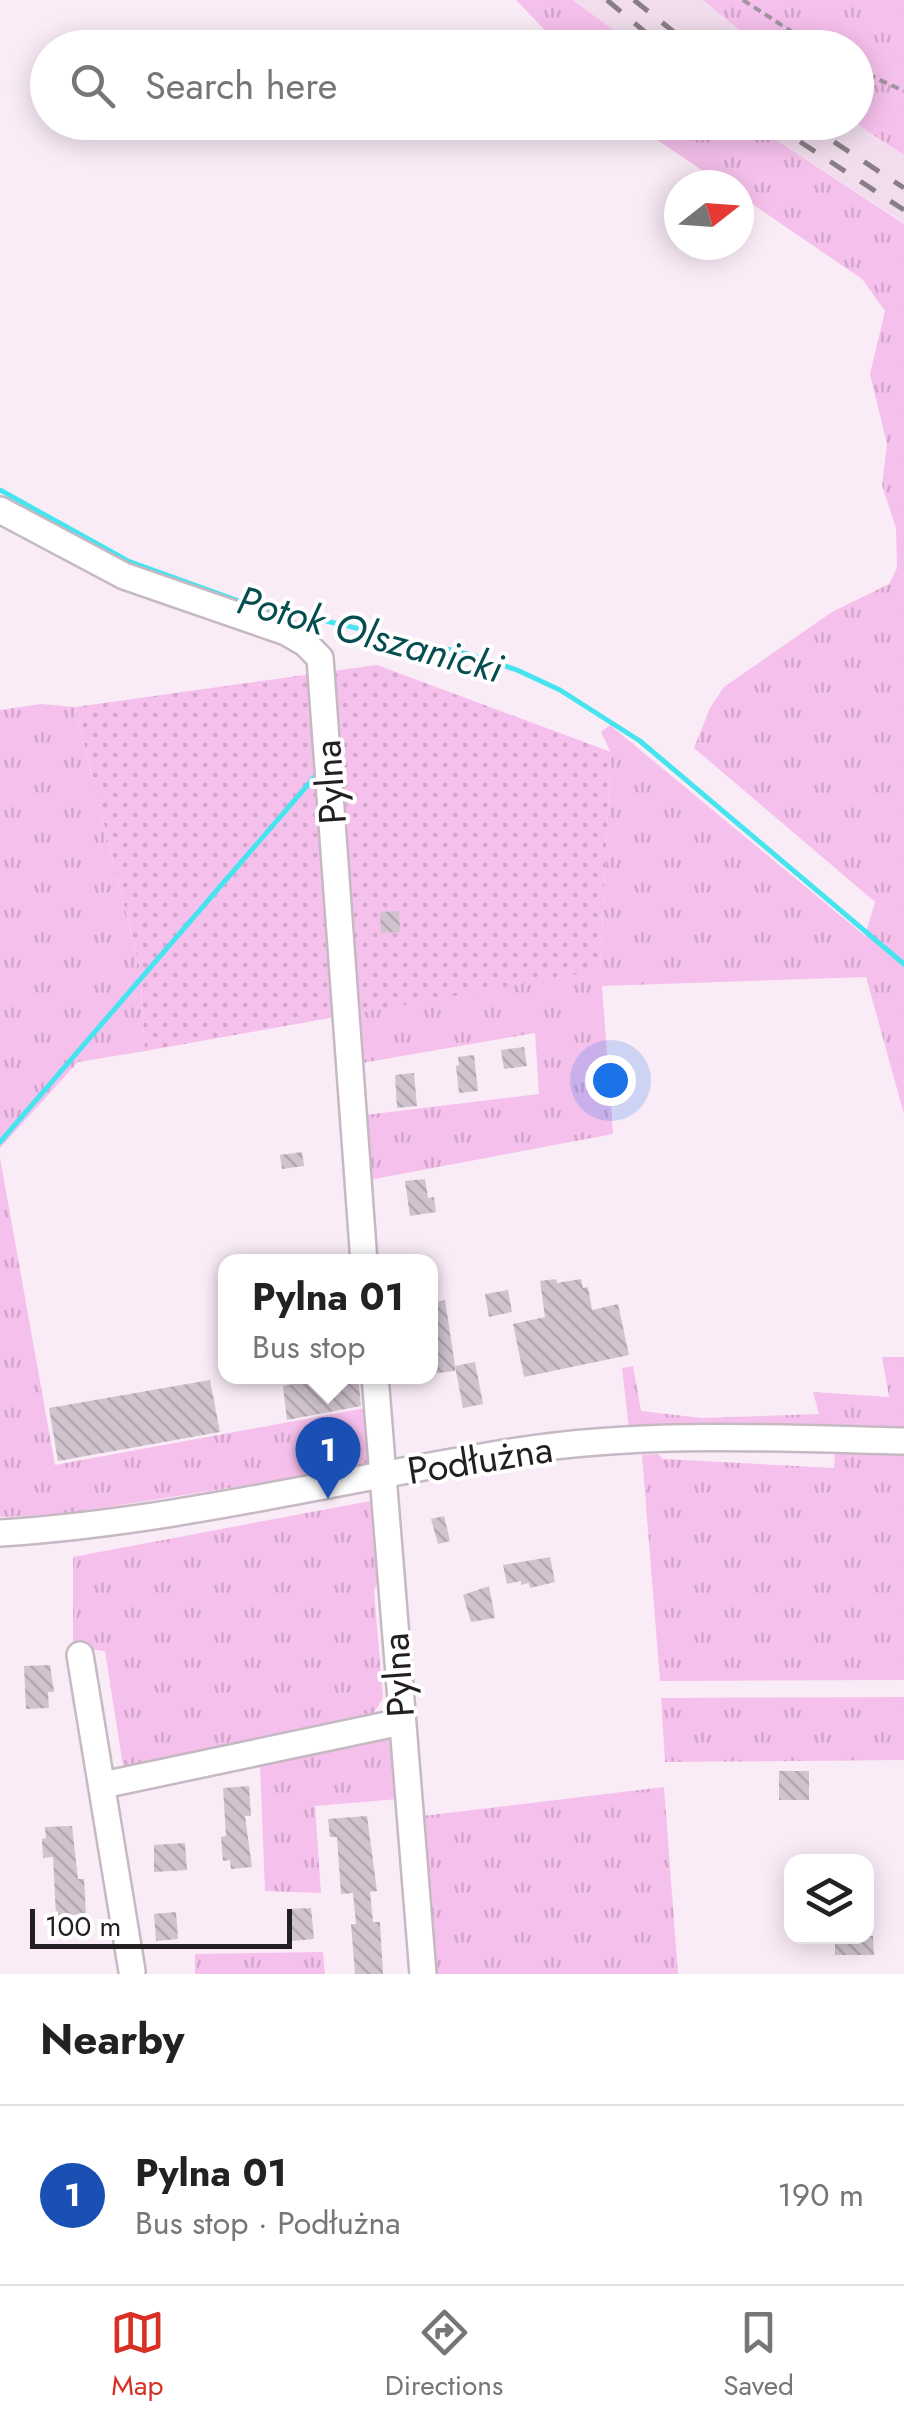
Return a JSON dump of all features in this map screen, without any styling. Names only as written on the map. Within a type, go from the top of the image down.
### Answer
[{"type":"street","name":"Pylna","points":[[0,510],[124,576],[286,632],[320,658],[363,1254]]},
{"type":"street","name":"Pylna","points":[[375,1384],[423,1974]]},
{"type":"street","name":"Podłużna","points":[[0,1534],[60,1530],[167,1514],[519,1451],[621,1440],[904,1440]]},
{"type":"street","points":[[80,1655],[132,1971]]},
{"type":"street","points":[[103,1785],[401,1722]]},
{"type":"path","points":[[743,0],[789,30]]},
{"type":"path","points":[[874,77],[904,91]]},
{"type":"shaded area","points":[[574,0],[703,0],[739,30],[614,30]]},
{"type":"shaded area","points":[[874,135],[904,155],[904,223],[776,140],[874,140]]},
{"type":"green space","points":[[516,0],[573,0],[614,30],[545,30]]},
{"type":"green space","points":[[703,0],[904,0],[904,155],[874,135],[874,30],[739,30]]},
{"type":"green space","points":[[657,140],[776,140],[904,224],[904,1114],[866,977],[602,986],[613,1134],[369,1180],[365,1115],[539,1094],[535,1033],[362,1063],[357,1012],[600,970],[611,753],[601,732],[610,725],[865,936],[875,902],[694,748],[710,708],[724,687],[832,612],[889,584],[897,568],[896,528],[882,485],[887,444],[870,374],[885,311],[862,279],[754,205],[754,170],[702,170]]},
{"type":"green space","points":[[377,665],[611,752],[600,970],[145,1051],[140,969],[75,707]]},
{"type":"green space","points":[[41,704],[75,707],[140,969],[145,1051],[78,1062],[0,1148],[0,710]]},
{"type":"green space","points":[[0,1158],[55,1465],[371,1407],[376,1465],[63,1514],[0,1517]]},
{"type":"green space","points":[[882,1357],[904,1357],[904,1432],[629,1429],[622,1368],[633,1366],[641,1411],[702,1418],[819,1414],[813,1392],[889,1397]]},
{"type":"green space","points":[[835,1450],[904,1450],[904,1680],[660,1681],[642,1455],[834,1468]]},
{"type":"green space","points":[[370,1501],[381,1576],[374,1590],[383,1698],[370,1719],[123,1766],[105,1651],[73,1647],[73,1557]]},
{"type":"green space","points":[[904,1697],[904,1760],[665,1762],[661,1698]]},
{"type":"green space","points":[[377,1736],[394,1741],[398,1799],[315,1806],[321,1893],[265,1891],[260,1765]]},
{"type":"green space","points":[[664,1787],[678,1974],[436,1974],[422,1816]]},
{"type":"green space","points":[[323,1952],[325,1974],[195,1974],[195,1954]]},
{"type":"building","points":[[399,911],[400,932],[381,933],[380,912]]},
{"type":"building","points":[[524,1047],[527,1066],[504,1069],[501,1050]]},
{"type":"building","points":[[474,1055],[478,1091],[459,1093],[458,1057]]},
{"type":"building","points":[[414,1073],[417,1106],[397,1108],[395,1075]]},
{"type":"building","points":[[302,1152],[304,1166],[282,1169],[280,1155]]},
{"type":"building","points":[[425,1179],[428,1198],[434,1197],[436,1212],[410,1216],[405,1181]]},
{"type":"building","points":[[556,1279],[557,1283],[581,1279],[583,1288],[588,1287],[592,1310],[618,1304],[629,1355],[524,1377],[513,1324],[545,1317],[540,1281]]},
{"type":"building","points":[[508,1290],[512,1312],[489,1317],[485,1294]]},
{"type":"building","points":[[445,1300],[455,1371],[438,1373],[438,1301]]},
{"type":"building","points":[[475,1362],[483,1404],[463,1408],[455,1366]]},
{"type":"building","points":[[210,1380],[220,1432],[58,1461],[49,1408]]},
{"type":"building","points":[[359,1384],[361,1406],[287,1420],[283,1386]]},
{"type":"building","points":[[444,1516],[450,1541],[438,1544],[431,1519]]},
{"type":"building","points":[[550,1557],[555,1582],[530,1588],[529,1583],[521,1585],[521,1581],[507,1584],[503,1565]]},
{"type":"building","points":[[489,1586],[495,1618],[471,1622],[463,1595]]},
{"type":"building","points":[[50,1665],[54,1692],[48,1692],[49,1708],[26,1709],[24,1666]]},
{"type":"building","points":[[779,1771],[809,1771],[809,1800],[779,1800]]},
{"type":"building","points":[[249,1786],[251,1816],[245,1816],[252,1867],[231,1869],[230,1860],[223,1861],[223,1788]]},
{"type":"building","points":[[367,1816],[377,1891],[370,1892],[373,1922],[380,1922],[383,1974],[355,1974],[353,1893],[341,1894],[337,1837],[330,1837],[328,1819]]},
{"type":"building","points":[[72,1826],[78,1879],[84,1879],[86,1914],[56,1916],[53,1857],[43,1858],[42,1839],[46,1838],[45,1827]]},
{"type":"building","points":[[185,1843],[187,1870],[154,1872],[154,1845]]},
{"type":"building","points":[[311,1908],[314,1939],[292,1941],[289,1909]]},
{"type":"building","points":[[176,1912],[178,1939],[156,1941],[154,1914]]},
{"type":"building","points":[[835,1944],[873,1944],[874,1955],[835,1955]]},
{"type":"waterway","name":"Potok Olszanicki","points":[[0,490],[128,561],[236,600],[472,655],[560,690],[640,741],[904,964]]},
{"type":"waterway","points":[[0,1142],[318,773]]},
{"type":"railway","points":[[607,0],[643,30]]},
{"type":"railway","points":[[634,0],[672,30]]},
{"type":"railway","points":[[797,140],[904,210]]},
{"type":"railway","points":[[831,140],[904,188]]},
{"type":"place","name":"Pylna 01","points":[[328,1499]]}]
